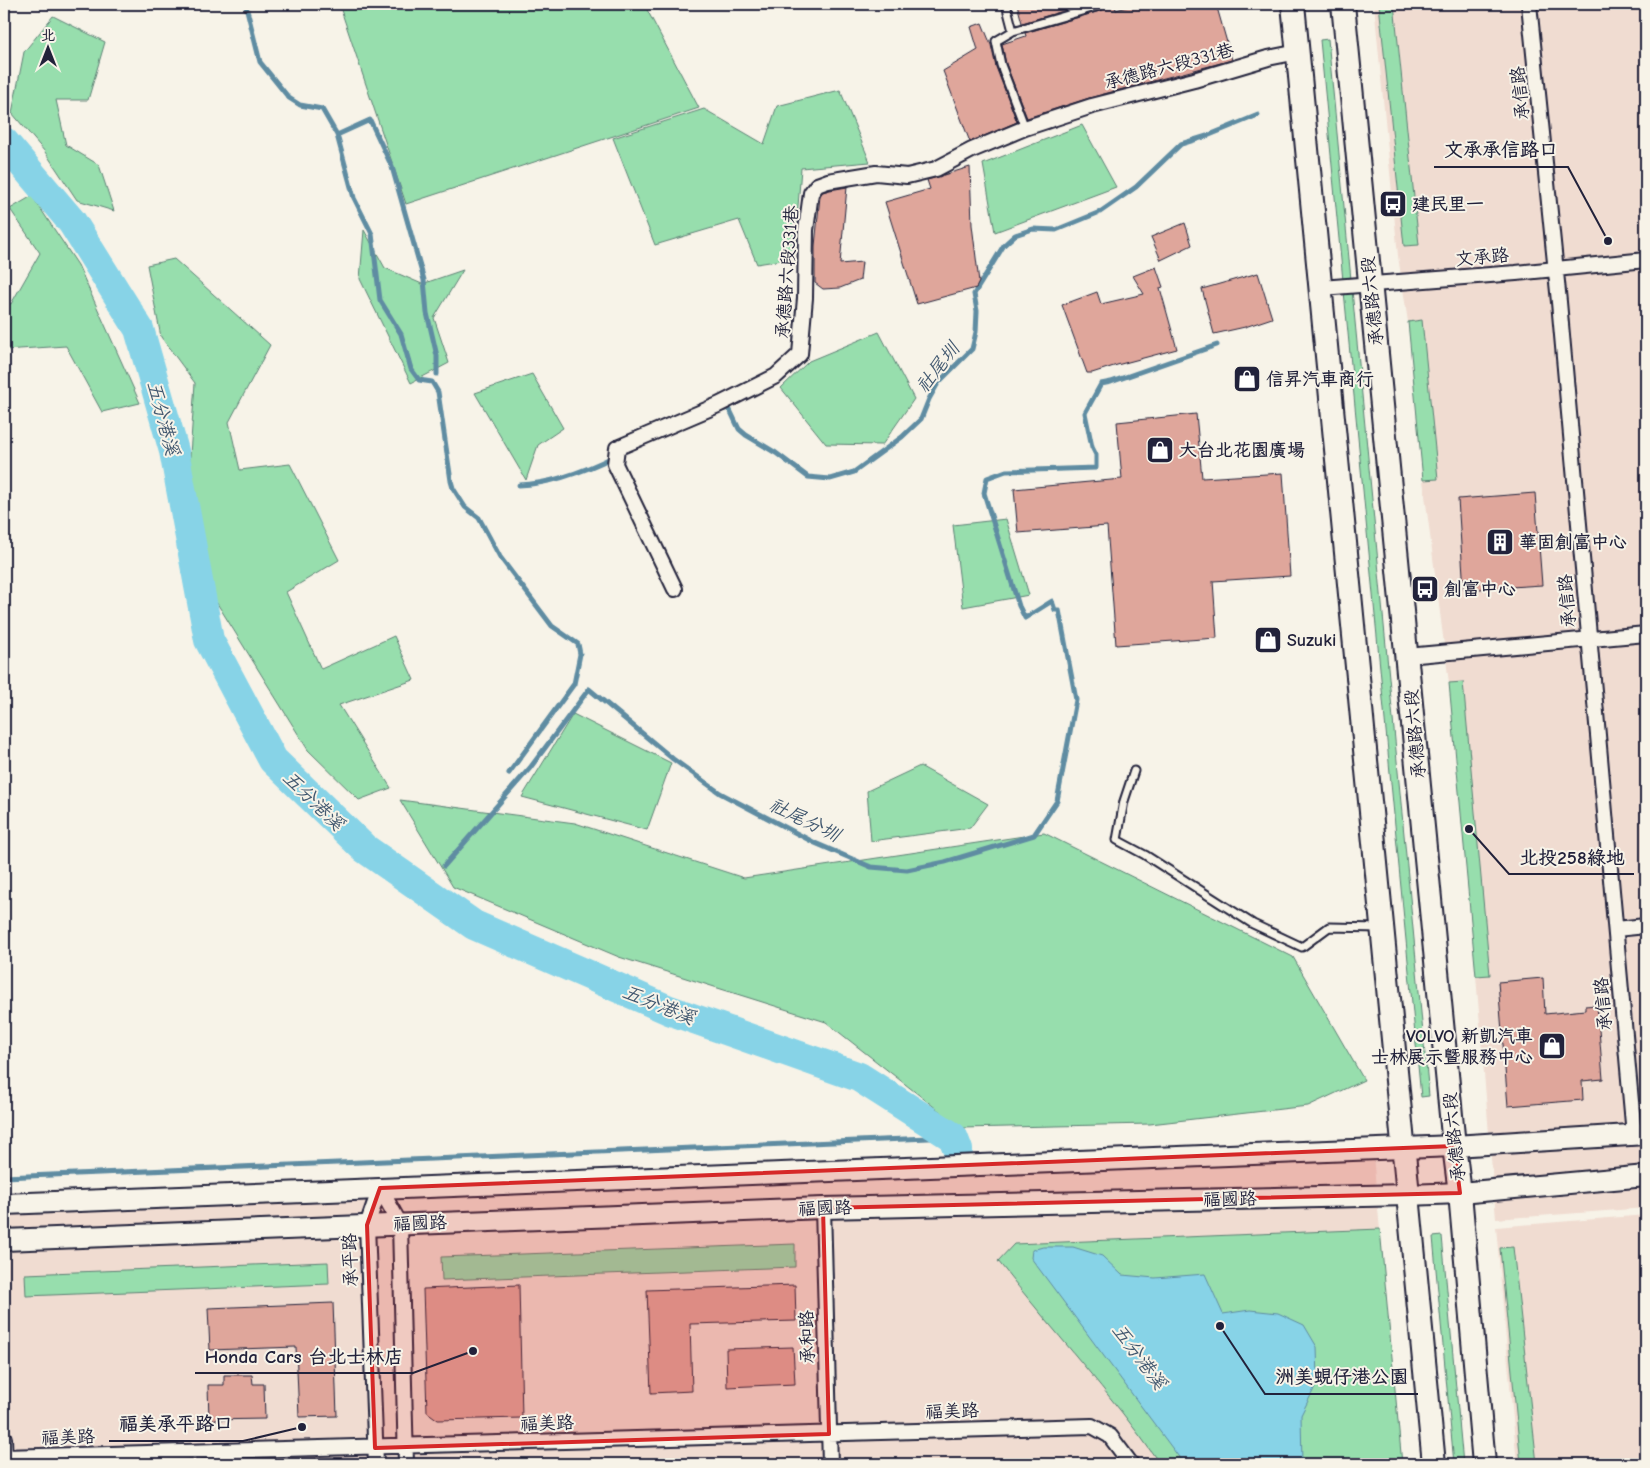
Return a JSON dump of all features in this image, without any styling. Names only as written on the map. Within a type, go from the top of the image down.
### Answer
[{"type":"main road","points":[[1293,4],[1434,1464]]},
{"type":"main road","name":"承德路六段","points":[[1343,4],[1460,1192],[1484,1464]]},
{"type":"street","name":"承信路","points":[[1529,4],[1556,269],[1616,929],[1640,1135]]},
{"type":"street","name":"承德路六段331巷","points":[[675,589],[615,464],[617,448],[718,405],[776,376],[800,354],[806,298],[806,230],[811,193],[818,185],[828,181],[876,174],[907,176],[936,169],[972,150],[1025,128],[1092,106],[1194,80],[1268,58],[1298,52]]},
{"type":"street","name":"文承路","points":[[1321,288],[1646,260]]},
{"type":"street","points":[[1407,656],[1646,634]]},
{"type":"street","points":[[1616,929],[1646,926]]},
{"type":"street","name":"福國路","points":[[4,1204],[1454,1146],[1640,1135]]},
{"type":"street","name":"福國路","points":[[4,1240],[823,1208],[1408,1195],[1646,1176]]},
{"type":"street","points":[[380,1188],[400,1224],[406,1464]]},
{"type":"street","name":"承平路","points":[[376,1464],[367,1225],[380,1188]]},
{"type":"street","name":"承和路","points":[[823,1208],[830,1464]]},
{"type":"street","name":"福美路","points":[[4,1457],[375,1448],[1092,1426],[1110,1436],[1131,1464]]},
{"type":"street","points":[[4,1438],[5,1464]]},
{"type":"lane","points":[[1006,4],[1013,32]]},
{"type":"lane","points":[[1025,128],[1001,65],[996,41],[1013,32],[1099,6]]},
{"type":"lane","points":[[1134,771],[1124,801],[1117,840],[1145,855],[1253,924],[1302,947],[1330,927],[1382,928]]},
{"type":"highlighted area","points":[[1454,1146],[1460,1193],[823,1208],[829,1434],[375,1448],[367,1225],[380,1188]]},
{"type":"shaded area","points":[[1374,4],[1646,4],[1646,1208],[1496,1219],[1449,683],[1423,480],[1408,322],[1398,256]]},
{"type":"shaded area","points":[[1372,1145],[1402,1464],[4,1464],[4,1201]]},
{"type":"shaded area","points":[[1646,1215],[1646,1464],[1517,1464],[1496,1227]]},
{"type":"green space","points":[[339,4],[644,4],[699,108],[406,204]]},
{"type":"green space","points":[[1379,4],[1394,4],[1419,245],[1404,246]]},
{"type":"green space","points":[[53,16],[105,42],[88,100],[56,100],[66,145],[99,165],[114,211],[77,200],[45,152],[12,113],[24,52]]},
{"type":"green space","points":[[1328,39],[1429,1096],[1421,1097],[1320,40]]},
{"type":"green space","points":[[840,90],[870,162],[801,168],[794,258],[757,264],[739,220],[655,245],[613,138],[704,109],[764,144],[777,106]]},
{"type":"green space","points":[[1082,125],[1116,187],[995,232],[983,164]]},
{"type":"green space","points":[[32,196],[78,265],[140,403],[102,412],[66,346],[4,350],[4,302],[11,304],[40,253],[10,209]]},
{"type":"green space","points":[[364,230],[385,268],[422,284],[463,270],[434,318],[449,363],[411,383],[360,279]]},
{"type":"green space","points":[[174,259],[270,345],[229,422],[240,470],[290,464],[339,560],[286,592],[321,669],[394,636],[414,680],[339,705],[391,788],[359,800],[308,750],[215,600],[188,484],[195,383],[161,337],[147,265]]},
{"type":"green space","points":[[1422,320],[1438,479],[1423,480],[1408,322]]},
{"type":"green space","points":[[879,332],[914,399],[882,445],[826,444],[781,388],[809,361]]},
{"type":"green space","points":[[532,374],[563,428],[538,445],[526,480],[475,393]]},
{"type":"green space","points":[[1006,519],[1029,595],[963,607],[953,525]]},
{"type":"green space","points":[[1463,682],[1490,975],[1476,976],[1449,683]]},
{"type":"green space","points":[[573,714],[671,763],[647,830],[522,797]]},
{"type":"green space","points":[[920,766],[988,804],[970,828],[871,841],[867,791]]},
{"type":"green space","points":[[400,800],[575,823],[744,878],[1044,833],[1293,957],[1364,1080],[1308,1106],[1150,1124],[961,1128],[826,1022],[619,957],[453,887]]},
{"type":"green space","points":[[1380,1229],[1402,1464],[1160,1464],[1101,1386],[998,1261],[1014,1244]]},
{"type":"green space","points":[[1442,1236],[1463,1464],[1454,1464],[1433,1237]]},
{"type":"green space","points":[[795,1244],[795,1267],[442,1280],[441,1257]]},
{"type":"green space","points":[[1513,1247],[1537,1464],[1521,1464],[1500,1248]]},
{"type":"green space","points":[[328,1262],[329,1284],[26,1296],[25,1274]]},
{"type":"water","points":[[1043,1247],[1073,1247],[1102,1256],[1122,1275],[1155,1278],[1205,1274],[1223,1314],[1250,1310],[1278,1313],[1304,1325],[1317,1347],[1318,1381],[1301,1415],[1302,1464],[1184,1464],[1031,1258],[1032,1250]]},
{"type":"building","points":[[1017,4],[1088,4],[1022,23]]},
{"type":"building","points":[[1104,4],[1115,4],[1116,10],[1137,4],[1216,4],[1232,60],[1089,98],[1027,118],[1006,64],[1002,44],[1026,36],[1025,33],[1100,11],[1104,8]]},
{"type":"building","points":[[982,23],[1017,122],[970,142],[943,71],[978,50],[971,27]]},
{"type":"building","points":[[970,167],[972,225],[979,282],[976,288],[917,304],[885,202],[930,189],[927,180]]},
{"type":"building","points":[[847,187],[840,264],[862,262],[860,280],[840,288],[823,289],[815,283],[815,246],[820,196],[822,192]]},
{"type":"building","points":[[1185,223],[1192,245],[1161,260],[1151,237]]},
{"type":"building","points":[[1156,267],[1163,287],[1160,288],[1177,349],[1087,373],[1062,305],[1097,292],[1101,304],[1144,294],[1133,276]]},
{"type":"building","points":[[1258,273],[1272,318],[1214,334],[1202,289]]},
{"type":"building","points":[[1196,414],[1202,478],[1283,473],[1290,576],[1213,581],[1217,638],[1116,645],[1107,526],[1018,533],[1014,489],[1122,479],[1117,422]]},
{"type":"building","name":"華固創富中心","points":[[1535,493],[1542,585],[1464,590],[1458,499]]},
{"type":"building","name":"VOLVO 新凱汽車 士林展示暨服務中心","points":[[1543,978],[1545,1014],[1585,1010],[1585,1006],[1597,1005],[1603,1079],[1582,1081],[1583,1100],[1508,1106],[1498,982]]},
{"type":"building","points":[[519,1285],[522,1418],[438,1420],[427,1412],[423,1289]]},
{"type":"building","points":[[795,1285],[796,1321],[690,1324],[692,1391],[651,1393],[647,1290]]},
{"type":"building","points":[[333,1303],[337,1416],[299,1417],[296,1347],[210,1350],[208,1308]]},
{"type":"building","points":[[793,1347],[795,1384],[727,1387],[726,1349]]},
{"type":"building","points":[[224,1375],[252,1375],[253,1384],[264,1384],[265,1419],[209,1420],[208,1385],[224,1385]]},
{"type":"waterway","points":[[246,6],[260,62],[289,98],[300,105],[322,109],[337,135],[354,198],[372,234],[380,300],[401,334],[411,369],[419,380],[432,382],[438,392],[453,488],[465,507],[479,518],[500,557],[552,626],[578,644],[580,654],[574,684],[509,773]]},
{"type":"waterway","name":"社尾圳","points":[[721,410],[729,408],[739,429],[808,477],[830,479],[854,472],[902,437],[921,419],[938,383],[972,349],[976,332],[977,311],[974,294],[1004,245],[1015,235],[1033,229],[1056,230],[1100,212],[1136,187],[1181,144],[1207,136],[1258,115]]},
{"type":"waterway","points":[[337,135],[370,120],[392,167],[424,280],[427,313],[437,356],[437,374]]},
{"type":"waterway","name":"五分港溪","points":[[4,142],[72,222],[139,329],[174,451],[209,640],[273,760],[364,848],[474,925],[669,1010],[859,1077],[953,1137],[958,1150]]},
{"type":"waterway","name":"社尾分圳","points":[[444,866],[530,768],[589,689],[673,759],[720,793],[815,843],[871,867],[907,870],[945,862],[1034,835],[1057,801],[1076,700],[1059,610],[1055,610],[1052,601],[1025,618],[1019,606],[984,493],[987,478],[1006,471],[1096,468],[1096,455],[1092,447],[1085,413],[1101,384],[1217,345]]},
{"type":"waterway","name":"社尾圳","points":[[519,485],[544,482],[568,476],[615,456]]},
{"type":"waterway","points":[[4,1177],[953,1137]]},
{"type":"place","name":"建民里一","points":[[1393,204]]},
{"type":"place","name":"文承承信路口","points":[[1608,241]]},
{"type":"place","name":"信昇汽車商行","points":[[1247,379]]},
{"type":"place","name":"大台北花園廣場","points":[[1160,450]]},
{"type":"place","name":"華固創富中心","points":[[1500,542]]},
{"type":"place","name":"創富中心","points":[[1425,589]]},
{"type":"place","name":"Suzuki","points":[[1268,640]]},
{"type":"place","name":"北投258綠地","points":[[1469,829]]},
{"type":"place","name":"VOLVO 新凱汽車 士林展示暨服務中心","points":[[1552,1046]]},
{"type":"place","name":"洲美蜆仔港公園","points":[[1220,1326]]},
{"type":"place","name":"Honda Cars 台北士林店","points":[[473,1351]]},
{"type":"place","name":"福美承平路口","points":[[302,1427]]}]
